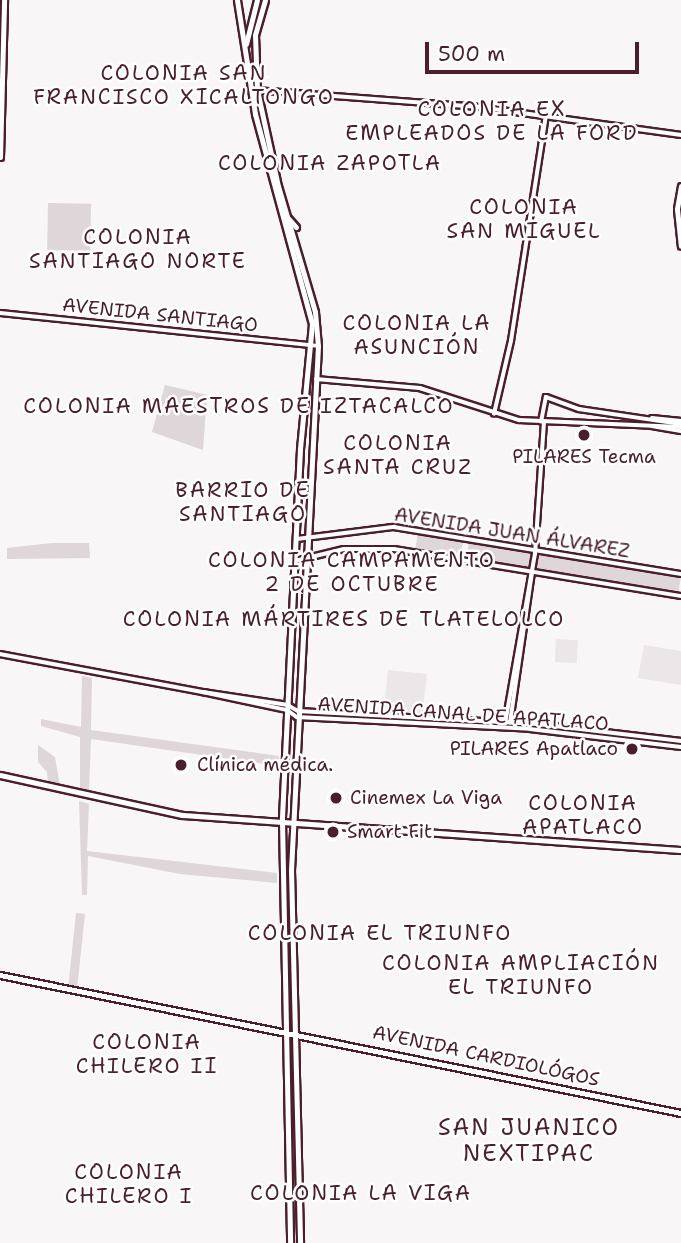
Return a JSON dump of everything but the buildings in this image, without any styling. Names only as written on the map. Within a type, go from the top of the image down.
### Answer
[{"type":"main road","points":[[0,157],[4,0]]},
{"type":"main road","points":[[237,0],[245,54],[303,285],[315,312],[316,379],[309,453],[308,538],[292,821],[300,1243]]},
{"type":"main road","points":[[245,54],[257,0]]},
{"type":"main road","points":[[265,0],[255,35],[254,90],[303,285]]},
{"type":"main road","points":[[681,186],[677,209],[681,246]]},
{"type":"main road","points":[[286,216],[296,227]]},
{"type":"main road","points":[[290,1243],[281,923],[282,820],[300,453],[315,346]]},
{"type":"main road","points":[[300,453],[309,453]]},
{"type":"main road","points":[[285,757],[297,758]]},
{"type":"main road","points":[[0,775],[155,812],[681,850]]},
{"type":"main road","points":[[281,923],[292,923]]},
{"type":"main road","name":"AVENIDA CARDIOLÓGOS","points":[[0,975],[681,1113]]},
{"type":"street","points":[[254,90],[546,116],[681,135]]},
{"type":"street","points":[[494,414],[512,341],[546,116]]},
{"type":"street","name":"AVENIDA SANTIAGO","points":[[0,313],[315,346]]},
{"type":"street","points":[[316,379],[420,388],[494,414],[542,422],[681,426]]},
{"type":"street","points":[[508,726],[532,572],[546,397],[598,412],[681,426]]},
{"type":"street","points":[[474,410],[481,410]]},
{"type":"street","points":[[592,422],[598,412]]},
{"type":"street","name":"AVENIDA JUAN ÁLVAREZ","points":[[297,539],[394,527],[681,574]]},
{"type":"street","name":"AVENIDA JUAN ÁLVAREZ","points":[[295,561],[344,549],[394,549],[681,596]]},
{"type":"street","points":[[0,654],[287,708]]},
{"type":"street","name":"AVENIDA CANAL DE APATLACO","points":[[287,708],[298,714],[508,726],[681,741]]},
{"type":"street","name":"AVENIDA CANAL DE APATLACO","points":[[508,726],[681,747]]},
{"type":"shaded area","points":[[48,203],[91,204],[90,251],[47,250]]},
{"type":"shaded area","points":[[165,385],[207,395],[203,450],[152,432]]},
{"type":"shaded area","points":[[418,533],[463,541],[461,557],[415,549]]},
{"type":"shaded area","points":[[469,542],[532,553],[529,569],[466,558]]},
{"type":"shaded area","points":[[52,543],[89,543],[90,558],[7,559],[7,548]]},
{"type":"shaded area","points":[[537,553],[681,578],[678,593],[534,568]]},
{"type":"shaded area","points":[[556,639],[578,640],[577,663],[555,662]]},
{"type":"shaded area","points":[[644,645],[681,651],[681,685],[638,678]]},
{"type":"shaded area","points":[[388,670],[427,674],[422,718],[383,714]]},
{"type":"shaded area","points":[[82,676],[92,678],[91,730],[279,756],[278,766],[91,739],[89,790],[80,788],[80,737],[41,726],[41,719],[81,727]]},
{"type":"shaded area","points":[[38,745],[55,757],[60,786],[48,783],[47,772],[38,762]]},
{"type":"shaded area","points":[[79,801],[89,804],[87,851],[277,873],[277,883],[180,874],[88,856],[87,895],[82,895]]},
{"type":"shaded area","points":[[76,913],[85,914],[77,987],[68,986]]},
{"type":"place","name":"PILARES Tecma","points":[[584,435]]},
{"type":"place","name":"PILARES Apatlaco","points":[[632,749]]},
{"type":"place","name":"Clínica médica.","points":[[181,765]]},
{"type":"place","name":"Cinemex La Viga","points":[[336,798]]},
{"type":"place","name":"Smart Fit","points":[[333,832]]},
{"type":"district","name":"COLONIA SAN FRANCISCO XICALTONGO","points":[[184,85]]},
{"type":"district","name":"COLONIA EX EMPLEADOS DE LA FORD","points":[[492,121]]},
{"type":"district","name":"COLONIA ZAPOTLA","points":[[330,163]]},
{"type":"district","name":"COLONIA SAN MIGUEL","points":[[524,219]]},
{"type":"district","name":"COLONIA SANTIAGO NORTE","points":[[138,249]]},
{"type":"district","name":"COLONIA LA ASUNCIÓN","points":[[417,335]]},
{"type":"district","name":"COLONIA MAESTROS DE IZTACALCO","points":[[239,406]]},
{"type":"district","name":"COLONIA SANTA CRUZ","points":[[398,455]]},
{"type":"district","name":"BARRIO DE SANTIAGO","points":[[243,502]]},
{"type":"district","name":"COLONIA CAMPAMENTO 2 DE OCTUBRE","points":[[352,572]]},
{"type":"district","name":"COLONIA MÁRTIRES DE TLATELOLCO","points":[[344,619]]},
{"type":"district","name":"COLONIA APATLACO","points":[[583,815]]},
{"type":"district","name":"COLONIA EL TRIUNFO","points":[[380,933]]},
{"type":"district","name":"COLONIA AMPLIACIÓN EL TRIUNFO","points":[[521,975]]},
{"type":"district","name":"COLONIA CHILERO II","points":[[147,1054]]},
{"type":"district","name":"SAN JUANICO NEXTIPAC","points":[[529,1140]]},
{"type":"district","name":"COLONIA CHILERO I","points":[[129,1184]]},
{"type":"district","name":"COLONIA LA VIGA","points":[[361,1193]]}]
